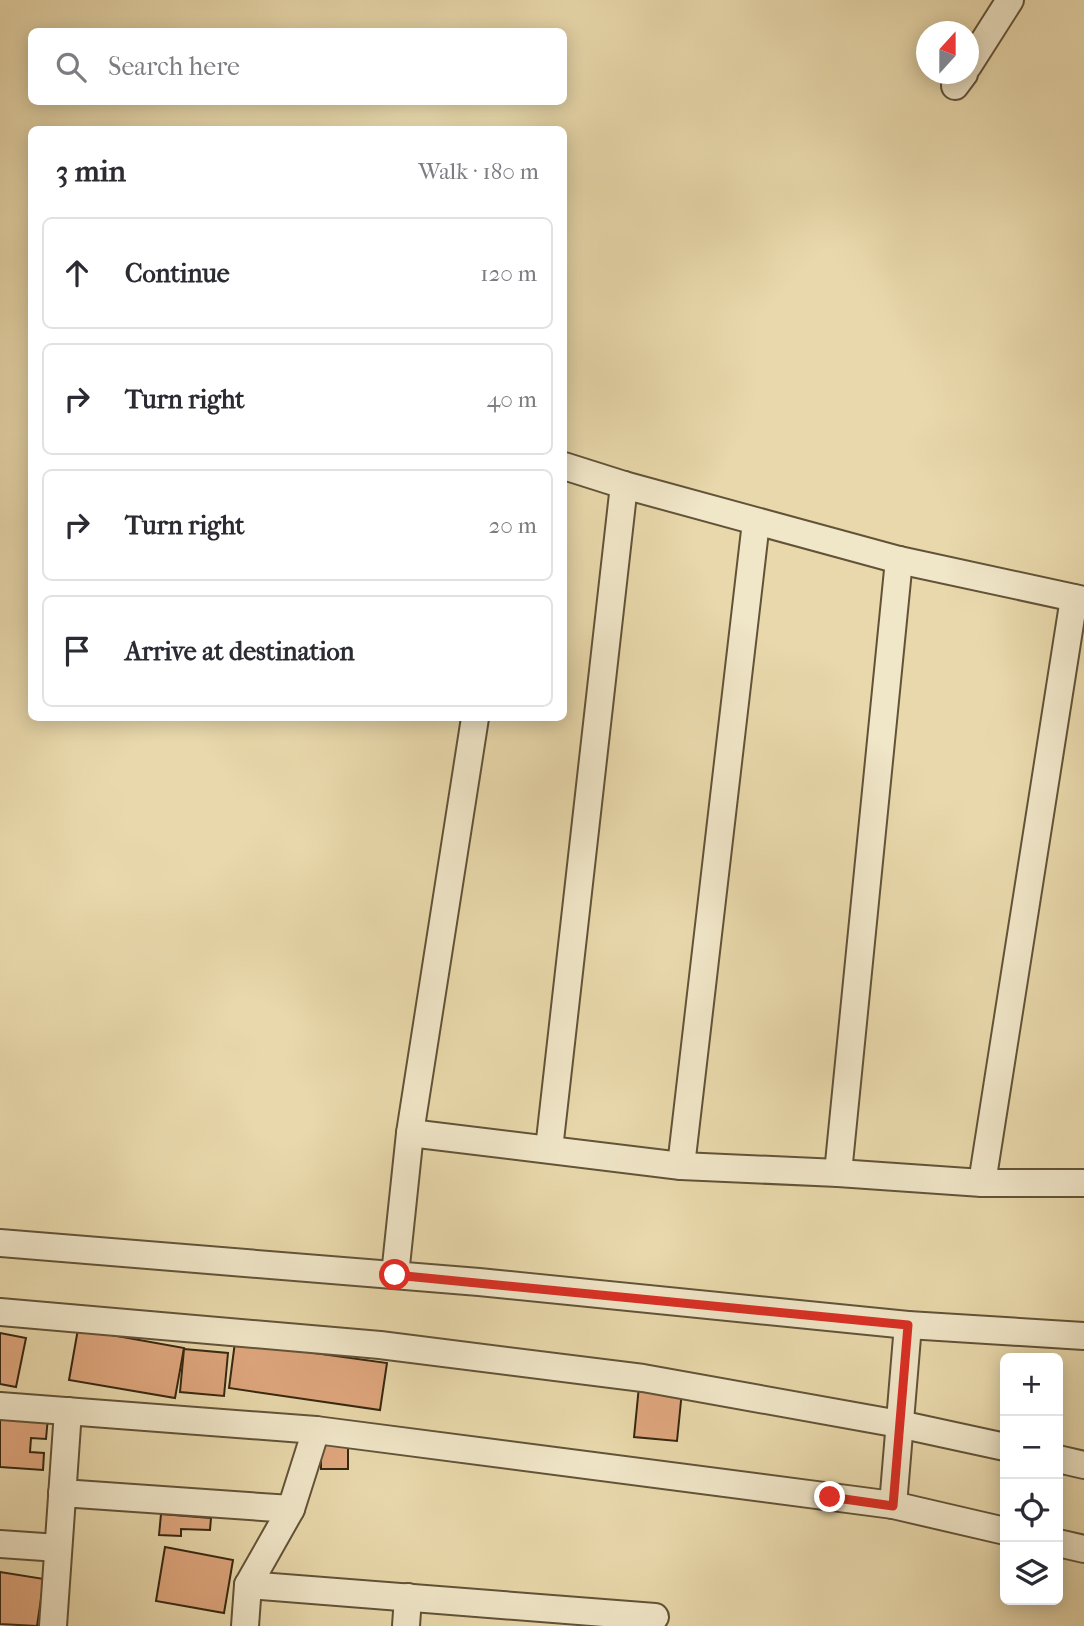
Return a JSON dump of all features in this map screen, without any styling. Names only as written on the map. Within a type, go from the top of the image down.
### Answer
[{"type":"street","points":[[979,42],[999,4]]},
{"type":"street","points":[[567,468],[899,560],[1079,599],[982,1183]]},
{"type":"street","points":[[550,1149],[624,485]]},
{"type":"street","points":[[681,1166],[756,522]]},
{"type":"street","points":[[838,1173],[899,560]]},
{"type":"street","points":[[395,1275],[410,1133],[475,721]]},
{"type":"street","points":[[410,1133],[681,1166],[982,1183],[1084,1183]]},
{"type":"street","points":[[0,1242],[395,1275],[908,1325],[1084,1336]]},
{"type":"street","points":[[0,1312],[380,1345],[629,1376],[899,1424],[1000,1446]]},
{"type":"street","points":[[893,1506],[908,1325]]},
{"type":"street","points":[[0,1406],[316,1430],[893,1506],[1000,1530]]},
{"type":"street","points":[[53,1626],[68,1411]]},
{"type":"street","points":[[245,1626],[248,1585],[291,1509],[316,1430]]},
{"type":"street","points":[[1063,1460],[1084,1465]]},
{"type":"street","points":[[62,1493],[291,1509]]},
{"type":"street","points":[[0,1544],[58,1548]]},
{"type":"street","points":[[1063,1544],[1084,1549]]},
{"type":"street","points":[[248,1585],[655,1617]]},
{"type":"street","points":[[406,1626],[408,1597]]},
{"type":"building","points":[[78,1329],[184,1348],[175,1398],[69,1380]]},
{"type":"building","points":[[0,1333],[26,1338],[16,1387],[0,1384]]},
{"type":"building","points":[[235,1342],[387,1363],[380,1410],[229,1388]]},
{"type":"building","points":[[184,1349],[228,1353],[224,1396],[180,1392]]},
{"type":"building","points":[[639,1386],[682,1391],[677,1441],[634,1437]]},
{"type":"building","points":[[0,1414],[48,1417],[46,1439],[31,1438],[30,1452],[44,1453],[43,1470],[0,1467]]},
{"type":"building","points":[[321,1442],[348,1442],[348,1469],[321,1469]]},
{"type":"building","points":[[161,1514],[211,1518],[210,1530],[181,1529],[181,1536],[159,1535]]},
{"type":"building","points":[[165,1547],[233,1560],[224,1613],[156,1601]]},
{"type":"building","points":[[0,1572],[44,1579],[37,1626],[0,1624]]},
{"type":"route","points":[[395,1275],[908,1325],[893,1506],[830,1497]]}]
